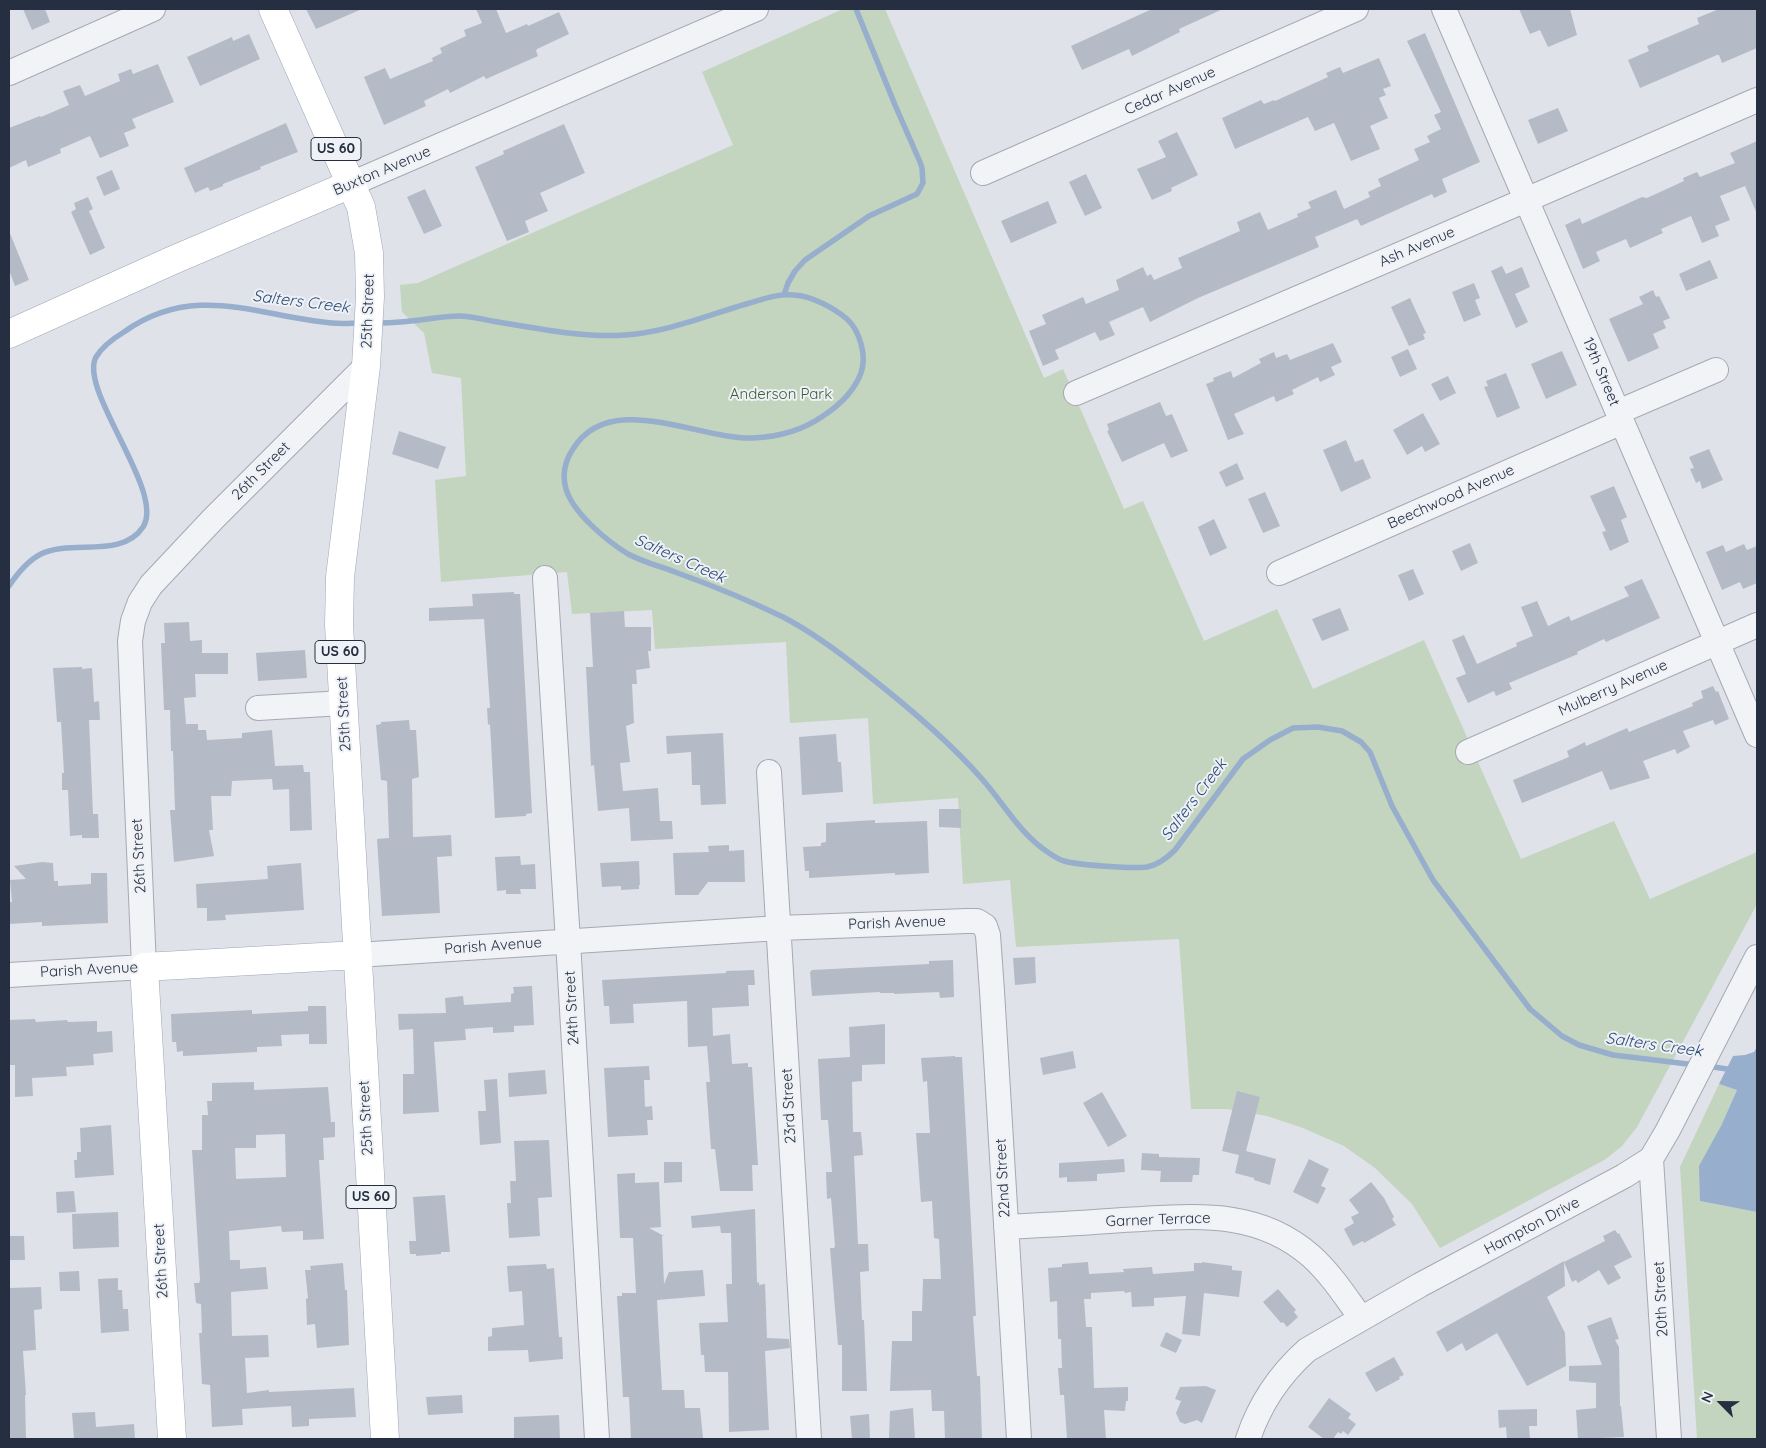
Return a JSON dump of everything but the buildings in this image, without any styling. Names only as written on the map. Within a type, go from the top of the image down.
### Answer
[{"type":"main road","name":"25th Street","points":[[273,9],[361,206],[370,276],[367,358],[340,577],[339,625],[356,955],[385,1439]]},
{"type":"main road","name":"Buxton Avenue","points":[[9,334],[171,261],[351,184]]},
{"type":"main road","name":"Parish Avenue","points":[[144,967],[356,955]]},
{"type":"main road","name":"26th Street","points":[[144,967],[172,1439]]},
{"type":"street","points":[[9,73],[153,9]]},
{"type":"street","name":"Buxton Avenue","points":[[351,184],[756,9]]},
{"type":"street","name":"Cedar Avenue","points":[[983,173],[1356,9]]},
{"type":"street","name":"19th Street","points":[[1444,9],[1757,735]]},
{"type":"street","name":"Ash Avenue","points":[[1076,392],[1757,100]]},
{"type":"street","name":"26th Street","points":[[144,967],[130,640],[133,621],[140,602],[151,585],[367,358]]},
{"type":"street","name":"Beechwood Avenue","points":[[1279,573],[1716,370]]},
{"type":"street","name":"24th Street","points":[[544,578],[568,941],[597,1439]]},
{"type":"street","name":"Mulberry Avenue","points":[[1468,752],[1757,625]]},
{"type":"street","points":[[258,708],[343,703]]},
{"type":"street","name":"23rd Street","points":[[769,772],[809,1439]]},
{"type":"street","name":"Parish Avenue","points":[[356,955],[779,928],[977,921]]},
{"type":"street","name":"22nd Street","points":[[977,921],[986,926],[988,935],[1019,1439]]},
{"type":"street","name":"Hampton Drive","points":[[1248,1439],[1264,1402],[1276,1383],[1292,1363],[1308,1350],[1361,1318],[1616,1181],[1651,1159],[1689,1090],[1757,957]]},
{"type":"street","name":"Parish Avenue","points":[[9,974],[144,967]]},
{"type":"street","name":"20th Street","points":[[1651,1159],[1669,1439]]},
{"type":"street","name":"Garner Terrace","points":[[1006,1227],[1202,1216],[1244,1222],[1264,1228],[1288,1240],[1310,1255],[1329,1273],[1361,1318]]},
{"type":"green space","name":"Anderson Park","points":[[843,9],[885,9],[1044,378],[1063,369],[1124,509],[1143,501],[1204,641],[1277,609],[1313,689],[1424,640],[1521,859],[1614,821],[1650,899],[1757,852],[1757,904],[1637,1127],[1622,1146],[1606,1159],[1440,1248],[1412,1204],[1375,1168],[1344,1146],[1303,1128],[1267,1116],[1227,1109],[1191,1109],[1179,939],[1016,947],[1010,880],[963,884],[958,798],[873,804],[868,718],[790,723],[786,642],[655,649],[652,610],[572,614],[567,572],[441,582],[435,480],[466,476],[461,378],[432,373],[424,333],[402,312],[400,285],[418,283],[733,145],[702,72]]},
{"type":"green space","points":[[1719,1084],[1737,1090],[1721,1126],[1700,1201],[1757,1212],[1757,1439],[1697,1439],[1680,1167]]},
{"type":"water","points":[[1757,1047],[1757,1212],[1700,1201],[1699,1166],[1721,1126],[1737,1090],[1719,1084],[1733,1056],[1754,1052]]},
{"type":"waterway","points":[[784,295],[795,271],[805,260],[869,216],[917,194],[923,183],[920,162],[856,9]]},
{"type":"waterway","name":"Salters Creek","points":[[376,323],[463,316],[575,334],[608,336],[656,331],[782,295],[801,296],[829,307],[852,324],[859,337],[863,352],[861,373],[846,397],[835,407],[815,421],[798,429],[771,436],[753,438],[731,437],[657,422],[632,420],[609,422],[589,431],[573,449],[566,463],[564,473],[566,489],[583,517],[610,542],[628,554],[645,562],[716,587],[783,617],[835,650],[926,723],[982,779],[1029,837],[1049,853],[1064,861],[1118,867],[1147,867],[1155,865],[1175,850],[1243,759],[1270,740],[1293,728],[1318,727],[1342,731],[1361,742],[1370,752],[1392,806],[1433,880],[1530,1009],[1562,1036],[1579,1045],[1613,1055],[1696,1065]]},
{"type":"waterway","name":"Salters Creek","points":[[9,586],[19,572],[41,554],[67,548],[110,546],[123,543],[134,537],[143,527],[147,511],[143,490],[99,393],[94,372],[96,357],[112,340],[150,317],[175,309],[201,305],[226,306],[332,323],[362,323]]},
{"type":"waterway","name":"Salters Creek","points":[[1707,1066],[1727,1069]]}]
